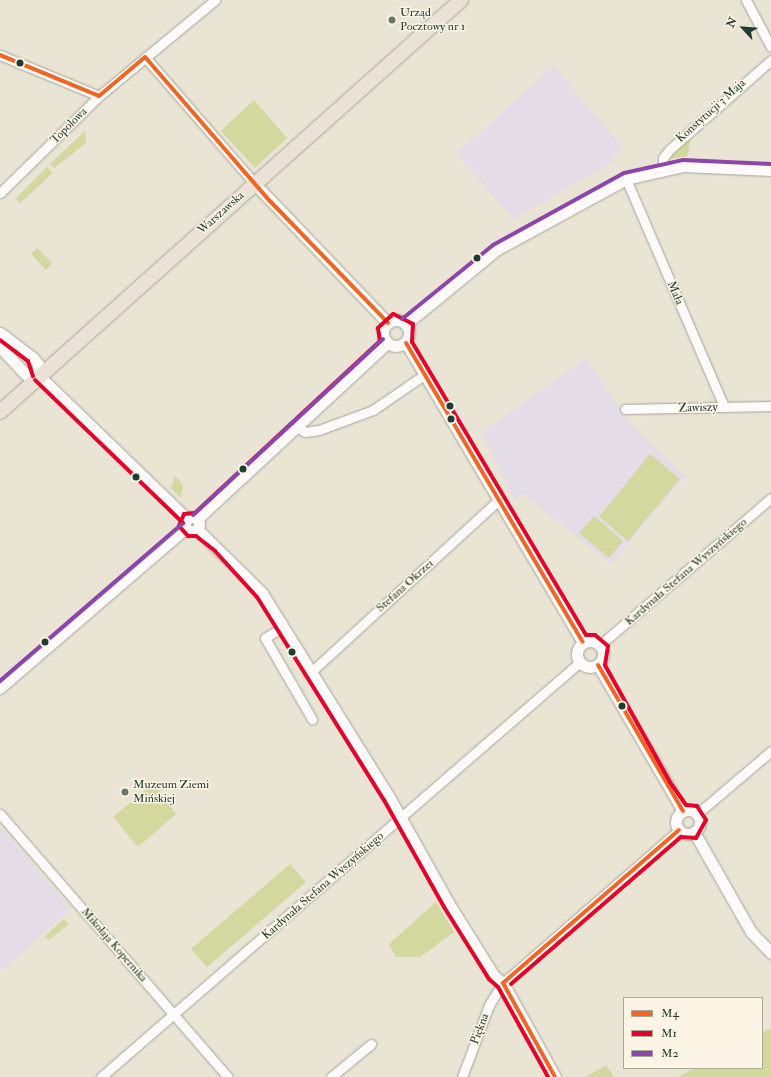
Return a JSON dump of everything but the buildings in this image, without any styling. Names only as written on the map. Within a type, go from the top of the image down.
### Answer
[{"type":"main road","name":"Warszawska","points":[[0,412],[254,183],[461,0]]},
{"type":"street","name":"Topolowa","points":[[0,194],[99,96],[215,0]]},
{"type":"street","points":[[746,0],[771,47]]},
{"type":"street","points":[[0,55],[99,96]]},
{"type":"street","points":[[145,57],[254,183],[388,323]]},
{"type":"street","name":"Konstytucji 3 Maja","points":[[663,170],[663,158],[669,150],[771,60]]},
{"type":"street","points":[[406,324],[496,250],[626,179],[663,170],[710,165],[771,170]]},
{"type":"street","name":"Mała","points":[[626,179],[724,407]]},
{"type":"street","points":[[398,320],[406,324],[410,335],[406,343],[394,347],[387,343],[383,331],[388,323],[398,320]]},
{"type":"street","points":[[0,333],[32,357],[38,364],[39,376]]},
{"type":"street","points":[[0,689],[192,524],[387,343]]},
{"type":"street","points":[[406,343],[583,642]]},
{"type":"street","points":[[0,348],[26,375],[39,376],[256,584],[401,818],[488,968],[503,984],[555,1077]]},
{"type":"street","points":[[298,427],[305,432],[319,430],[373,410],[424,375]]},
{"type":"street","name":"Zawiszy","points":[[625,409],[771,406]]},
{"type":"street","name":"Kardynała Stefana Wyszyńskiego","points":[[600,645],[771,498]]},
{"type":"street","name":"Stefana Okrzei","points":[[311,672],[499,500]]},
{"type":"street","points":[[283,627],[265,638],[312,719]]},
{"type":"street","points":[[593,640],[600,645],[604,653],[598,665],[590,667],[580,662],[577,650],[583,642],[593,640]]},
{"type":"street","name":"Kardynała Stefana Wyszyńskiego","points":[[101,1077],[580,662]]},
{"type":"street","points":[[598,665],[683,811],[697,814]]},
{"type":"street","points":[[697,814],[771,751]]},
{"type":"street","points":[[683,811],[676,820],[679,830],[685,834],[694,832],[700,825],[697,814]]},
{"type":"street","name":"Mikołaja Kopernika","points":[[0,814],[228,1077]]},
{"type":"street","name":"Piękna","points":[[462,1077],[489,1005],[503,984],[679,830]]},
{"type":"street","points":[[694,832],[751,932],[771,953]]},
{"type":"street","points":[[331,1077],[371,1044]]},
{"type":"shaded area","points":[[554,66],[623,148],[612,158],[614,161],[514,219],[456,154]]},
{"type":"shaded area","points":[[586,358],[628,421],[685,477],[610,564],[524,494],[514,500],[481,433]]},
{"type":"shaded area","points":[[0,827],[71,909],[0,972]]},
{"type":"green space","points":[[254,100],[287,138],[255,168],[221,131]]},
{"type":"green space","points":[[85,131],[86,143],[54,168],[50,164]]},
{"type":"green space","points":[[690,139],[688,156],[669,159],[669,158]]},
{"type":"green space","points":[[47,167],[53,173],[20,203],[16,198]]},
{"type":"green space","points":[[37,248],[52,263],[46,270],[31,254]]},
{"type":"green space","points":[[650,454],[680,479],[628,541],[599,517]]},
{"type":"green space","points":[[175,476],[183,485],[181,498],[171,488]]},
{"type":"green space","points":[[594,516],[623,541],[609,558],[579,533]]},
{"type":"green space","points":[[154,783],[176,814],[138,847],[113,817]]},
{"type":"green space","points":[[290,864],[306,882],[207,967],[191,949]]},
{"type":"green space","points":[[436,902],[454,932],[420,957],[396,957],[389,944]]},
{"type":"green space","points":[[64,919],[69,924],[49,940],[45,936]]},
{"type":"green space","points":[[771,1029],[771,1077],[678,1077],[693,1069],[763,1069],[763,1032]]},
{"type":"green space","points":[[606,1065],[614,1077],[586,1077]]},
{"type":"transit line","name":"M4","points":[[0,55],[99,96]]},
{"type":"transit line","name":"M4","points":[[145,57],[267,198],[388,323]]},
{"type":"transit line","name":"M4","points":[[99,96],[145,57]]},
{"type":"transit line","name":"M2","points":[[402,319],[493,245],[624,173],[683,160],[771,164]]},
{"type":"transit line","name":"M1","points":[[511,984],[681,837],[696,838],[706,820],[697,806],[686,805],[670,782],[605,665],[608,646],[595,635],[586,635],[412,342],[413,324],[393,314],[378,328],[380,341],[195,513],[184,514],[179,526],[188,536],[196,536],[215,551],[257,597],[384,800],[444,907],[489,979],[498,987],[548,1077]]},
{"type":"transit line","name":"M2","points":[[193,515],[383,339]]},
{"type":"transit line","name":"M1","points":[[0,340],[28,361],[33,376]]},
{"type":"transit line","name":"M4","points":[[406,343],[583,642]]},
{"type":"transit line","name":"M1","points":[[35,380],[183,523]]},
{"type":"transit line","name":"M2","points":[[0,681],[182,524]]},
{"type":"transit line","name":"M4","points":[[598,665],[683,811]]},
{"type":"transit line","name":"M4","points":[[503,983],[679,830]]},
{"type":"transit line","name":"M4","points":[[503,983],[555,1077]]},
{"type":"place","name":"Urząd Pocztowy nr 1","points":[[392,20]]},
{"type":"place","name":"Muzeum Ziemi Mińskiej","points":[[125,792]]}]
